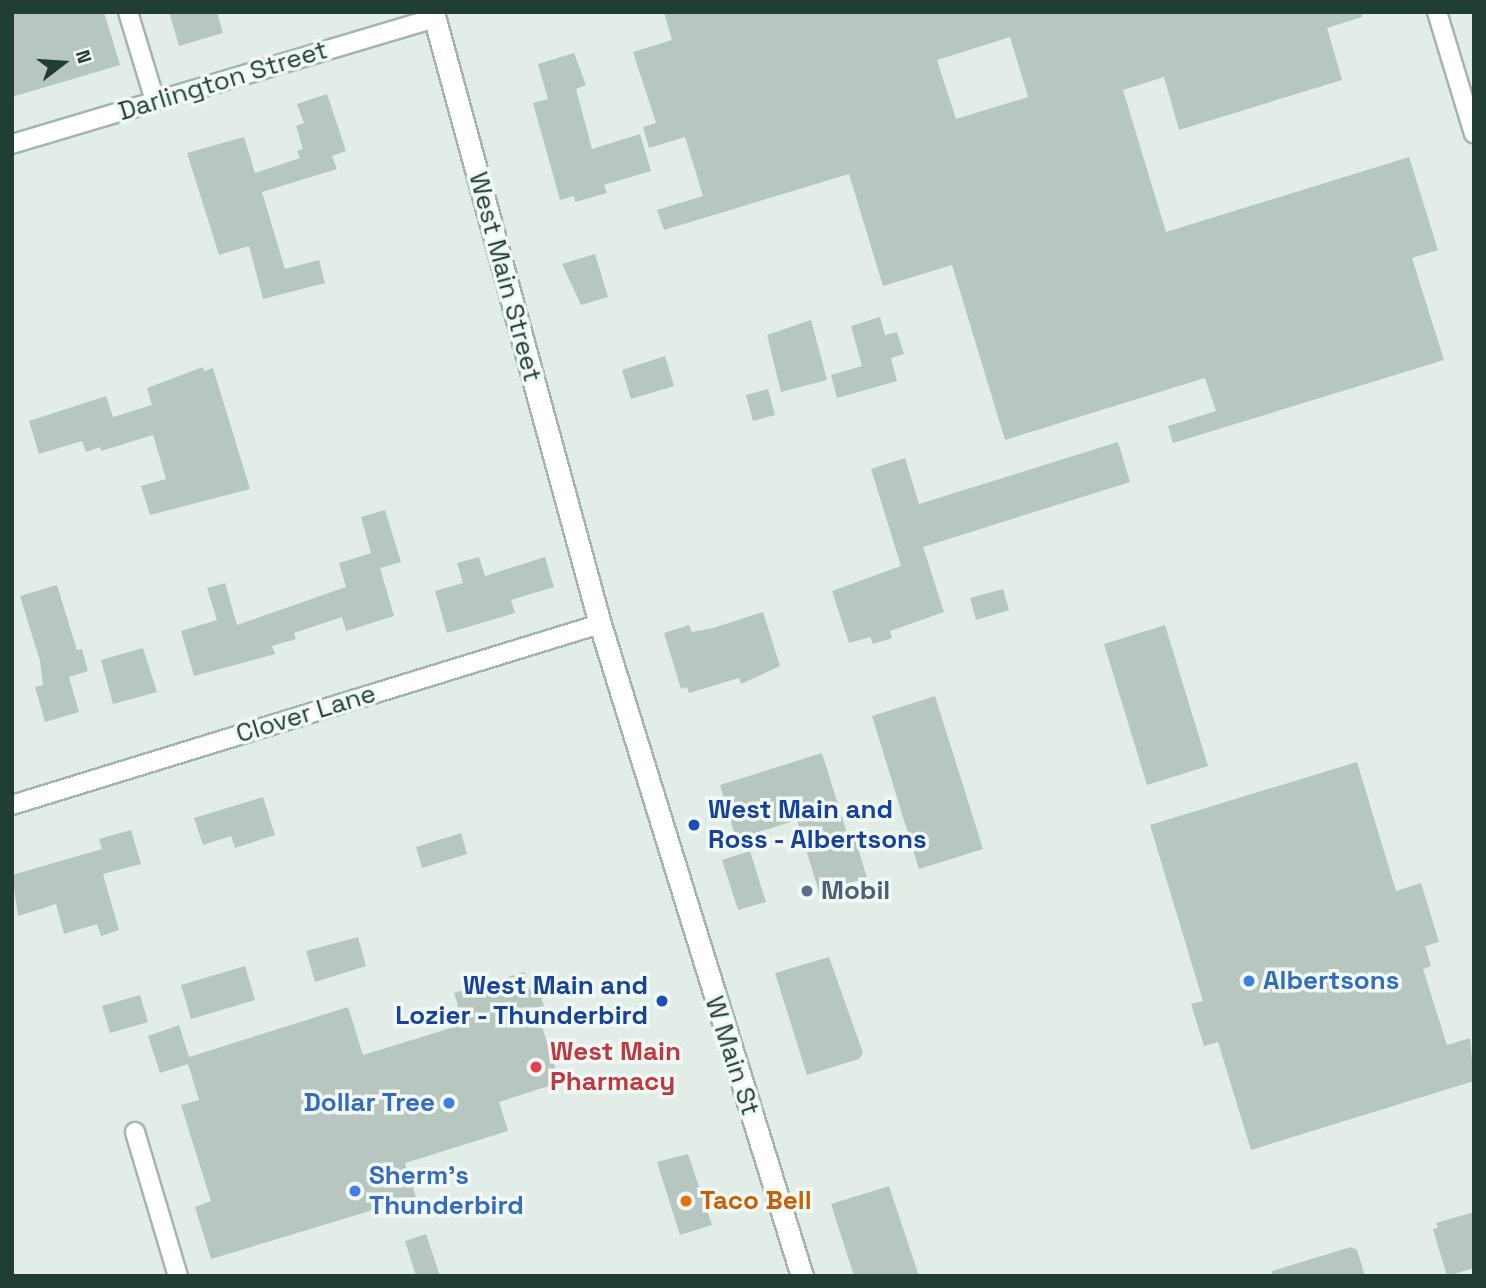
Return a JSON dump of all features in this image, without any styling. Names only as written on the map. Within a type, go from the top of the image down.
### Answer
[{"type":"main road","name":"West Main Street","points":[[434,15],[600,624]]},
{"type":"main road","name":"W Main St","points":[[600,624],[802,1276]]},
{"type":"street","points":[[128,12],[155,102]]},
{"type":"street","points":[[1437,12],[1474,134]]},
{"type":"street","name":"Darlington Street","points":[[12,144],[434,15]]},
{"type":"street","name":"Clover Lane","points":[[12,804],[600,624]]},
{"type":"street","points":[[135,1132],[178,1276]]},
{"type":"building","points":[[12,12],[104,12],[120,65],[12,97]]},
{"type":"building","points":[[169,12],[217,12],[223,33],[179,46]]},
{"type":"building","points":[[664,12],[1362,12],[1362,17],[1327,28],[1342,80],[1179,130],[1164,77],[1123,90],[1166,232],[1409,157],[1438,250],[1412,258],[1444,360],[1173,443],[1168,426],[1216,411],[1205,378],[1005,440],[952,265],[883,286],[849,174],[664,230],[657,210],[703,196],[685,137],[649,148],[643,127],[656,123],[633,52],[672,40]],"holes":[[[1010,37],[1028,97],[956,119],[937,60]]]},
{"type":"building","points":[[574,53],[586,85],[576,89],[592,149],[640,134],[651,171],[604,185],[607,193],[575,202],[574,196],[560,200],[533,103],[548,99],[538,64]]},
{"type":"building","points":[[327,94],[346,151],[332,156],[337,169],[262,192],[285,269],[319,260],[325,283],[263,299],[249,246],[219,255],[187,153],[244,137],[255,173],[300,158],[297,151],[303,149],[296,126],[304,123],[297,104]]},
{"type":"building","points":[[595,254],[608,297],[581,305],[562,264]]},
{"type":"building","points":[[880,317],[885,335],[897,332],[904,354],[891,358],[897,381],[837,398],[831,375],[862,366],[851,326]]},
{"type":"building","points":[[811,320],[827,380],[781,392],[767,335]]},
{"type":"building","points":[[665,356],[674,386],[631,399],[622,370]]},
{"type":"building","points":[[203,367],[204,371],[213,368],[250,489],[150,515],[141,486],[166,479],[153,435],[101,451],[100,447],[86,452],[82,441],[39,454],[29,421],[106,396],[113,417],[152,405],[147,388]]},
{"type":"building","points":[[768,389],[775,415],[753,421],[746,395]]},
{"type":"building","points":[[1118,442],[1130,482],[923,547],[944,612],[890,631],[892,638],[873,644],[870,637],[849,643],[832,591],[901,566],[871,469],[905,458],[919,504]]},
{"type":"building","points":[[385,510],[401,562],[380,568],[394,616],[346,631],[342,617],[294,633],[296,639],[272,646],[275,654],[194,676],[181,631],[217,620],[207,588],[225,583],[237,625],[346,587],[339,563],[371,553],[361,517]]},
{"type":"building","points":[[479,557],[485,576],[545,557],[554,587],[511,600],[515,613],[447,633],[435,591],[463,583],[457,563]]},
{"type":"building","points":[[57,585],[77,650],[82,649],[88,671],[69,677],[79,712],[45,722],[35,687],[43,685],[40,661],[20,596]]},
{"type":"building","points":[[1003,589],[1009,610],[976,620],[970,598]]},
{"type":"building","points":[[763,612],[780,666],[741,684],[739,678],[689,693],[687,687],[681,689],[664,633],[689,625],[692,632],[713,628]]},
{"type":"building","points":[[1165,625],[1208,766],[1147,785],[1104,644]]},
{"type":"building","points":[[143,648],[157,692],[113,704],[101,660]]},
{"type":"building","points":[[935,696],[983,849],[919,869],[872,716]]},
{"type":"building","points":[[822,753],[849,840],[855,838],[867,878],[819,892],[797,820],[736,839],[720,785]]},
{"type":"building","points":[[1357,762],[1396,891],[1421,883],[1439,942],[1425,946],[1431,966],[1423,969],[1447,1045],[1470,1038],[1474,1081],[1251,1150],[1218,1042],[1204,1046],[1191,1004],[1203,1001],[1150,825]]},
{"type":"building","points":[[263,797],[275,835],[235,848],[231,836],[203,845],[194,818]]},
{"type":"building","points":[[131,830],[141,864],[103,874],[119,930],[101,936],[97,924],[64,934],[56,904],[18,916],[12,875],[102,849],[99,839]]},
{"type":"building","points":[[461,833],[467,854],[422,868],[416,847]]},
{"type":"building","points":[[750,851],[766,902],[738,910],[722,860]]},
{"type":"building","points":[[358,937],[366,966],[315,982],[306,951]]},
{"type":"building","points":[[829,957],[863,1053],[859,1059],[807,1075],[775,973]]},
{"type":"building","points":[[245,966],[255,1000],[191,1019],[181,985]]},
{"type":"building","points":[[525,972],[530,990],[538,987],[544,1006],[536,1008],[557,1073],[552,1075],[555,1084],[499,1102],[508,1131],[405,1163],[416,1197],[211,1259],[195,1207],[211,1201],[181,1105],[199,1100],[188,1064],[160,1073],[148,1036],[179,1025],[189,1057],[348,1007],[363,1055],[464,1024],[454,993]]},
{"type":"building","points":[[140,995],[148,1022],[110,1033],[102,1006]]},
{"type":"building","name":"Taco Bell","points":[[688,1154],[712,1225],[680,1235],[657,1162]]},
{"type":"building","points":[[889,1186],[919,1276],[854,1276],[831,1204]]},
{"type":"building","points":[[1474,1212],[1474,1268],[1447,1276],[1433,1229],[1438,1228],[1436,1223]]},
{"type":"building","points":[[426,1234],[440,1276],[416,1276],[405,1241]]},
{"type":"building","points":[[1351,1247],[1357,1250],[1365,1276],[1272,1276],[1272,1271]]},
{"type":"place","name":"West Main and Ross - Albertsons","points":[[694,825]]},
{"type":"place","name":"Mobil","points":[[807,891]]},
{"type":"place","name":"Albertsons","points":[[1249,981]]},
{"type":"place","name":"West Main and Lozier - Thunderbird","points":[[662,1001]]},
{"type":"place","name":"West Main Pharmacy","points":[[536,1067]]},
{"type":"place","name":"Dollar Tree","points":[[449,1103]]},
{"type":"place","name":"Sherm's Thunderbird","points":[[355,1191]]},
{"type":"place","name":"Taco Bell","points":[[686,1201]]}]
